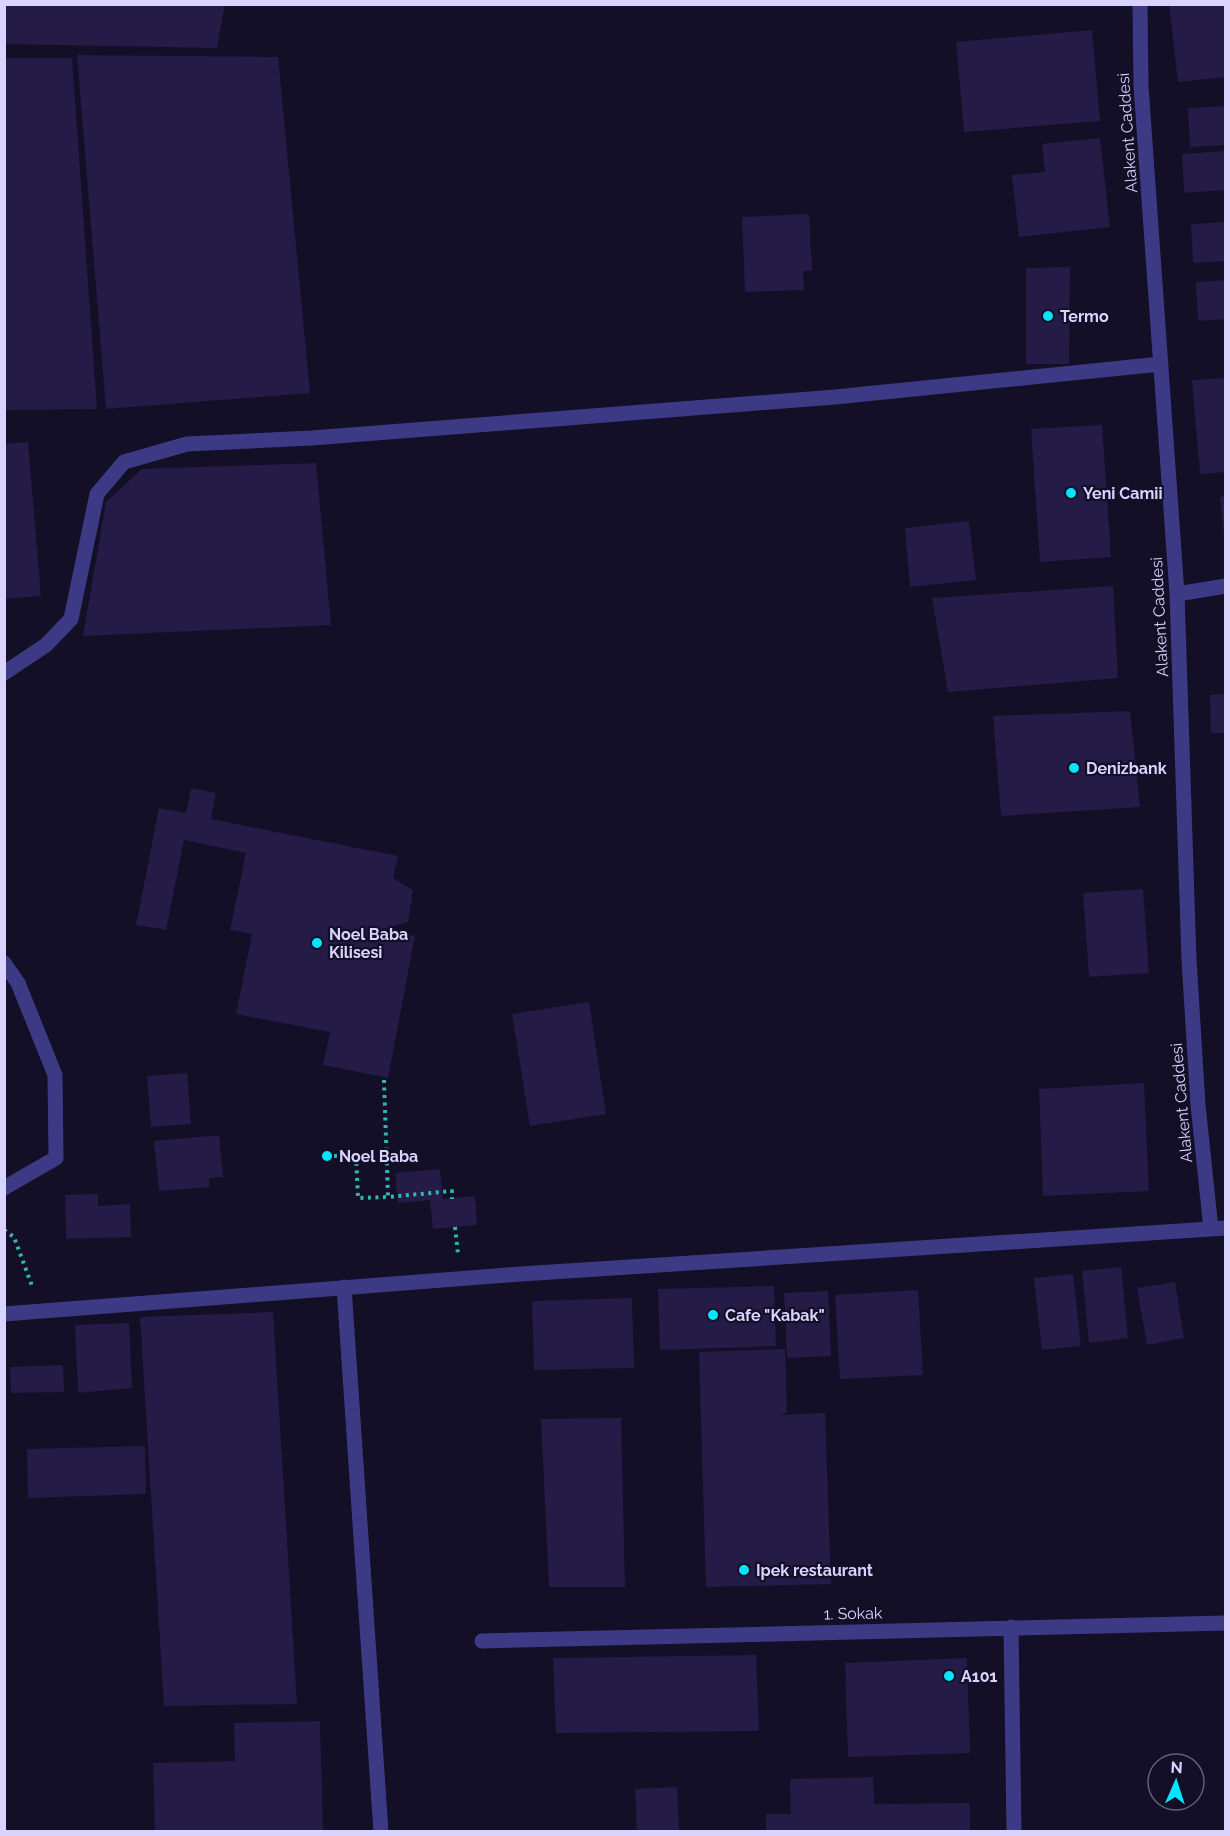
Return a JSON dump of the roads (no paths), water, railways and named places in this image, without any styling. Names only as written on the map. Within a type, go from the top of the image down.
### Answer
[{"type":"street","name":"Alakent Caddesi","points":[[1140,4],[1141,86],[1177,594],[1189,960],[1198,1105],[1218,1228]]},
{"type":"street","points":[[4,673],[46,645],[71,619],[98,494],[124,462],[187,444],[312,438],[835,397],[1161,364]]},
{"type":"street","points":[[1177,594],[1226,586]]},
{"type":"street","points":[[4,963],[18,983],[55,1075],[56,1158],[4,1188]]},
{"type":"street","points":[[4,1314],[40,1309],[344,1287],[1218,1228]]},
{"type":"street","points":[[344,1287],[381,1832]]},
{"type":"street","name":"1. Sokak","points":[[482,1641],[1226,1623]]},
{"type":"street","points":[[1011,1627],[1014,1832]]},
{"type":"place","name":"Termo","points":[[1048,316]]},
{"type":"place","name":"Yeni Camii","points":[[1071,493]]},
{"type":"place","name":"Denizbank","points":[[1074,768]]},
{"type":"place","name":"Noel Baba Kilisesi","points":[[317,943]]},
{"type":"place","name":"Noel Baba","points":[[327,1156]]},
{"type":"place","name":"Cafe \"Kabak\"","points":[[713,1315]]},
{"type":"place","name":"Ipek restaurant","points":[[744,1570]]},
{"type":"place","name":"A101","points":[[949,1676]]}]
